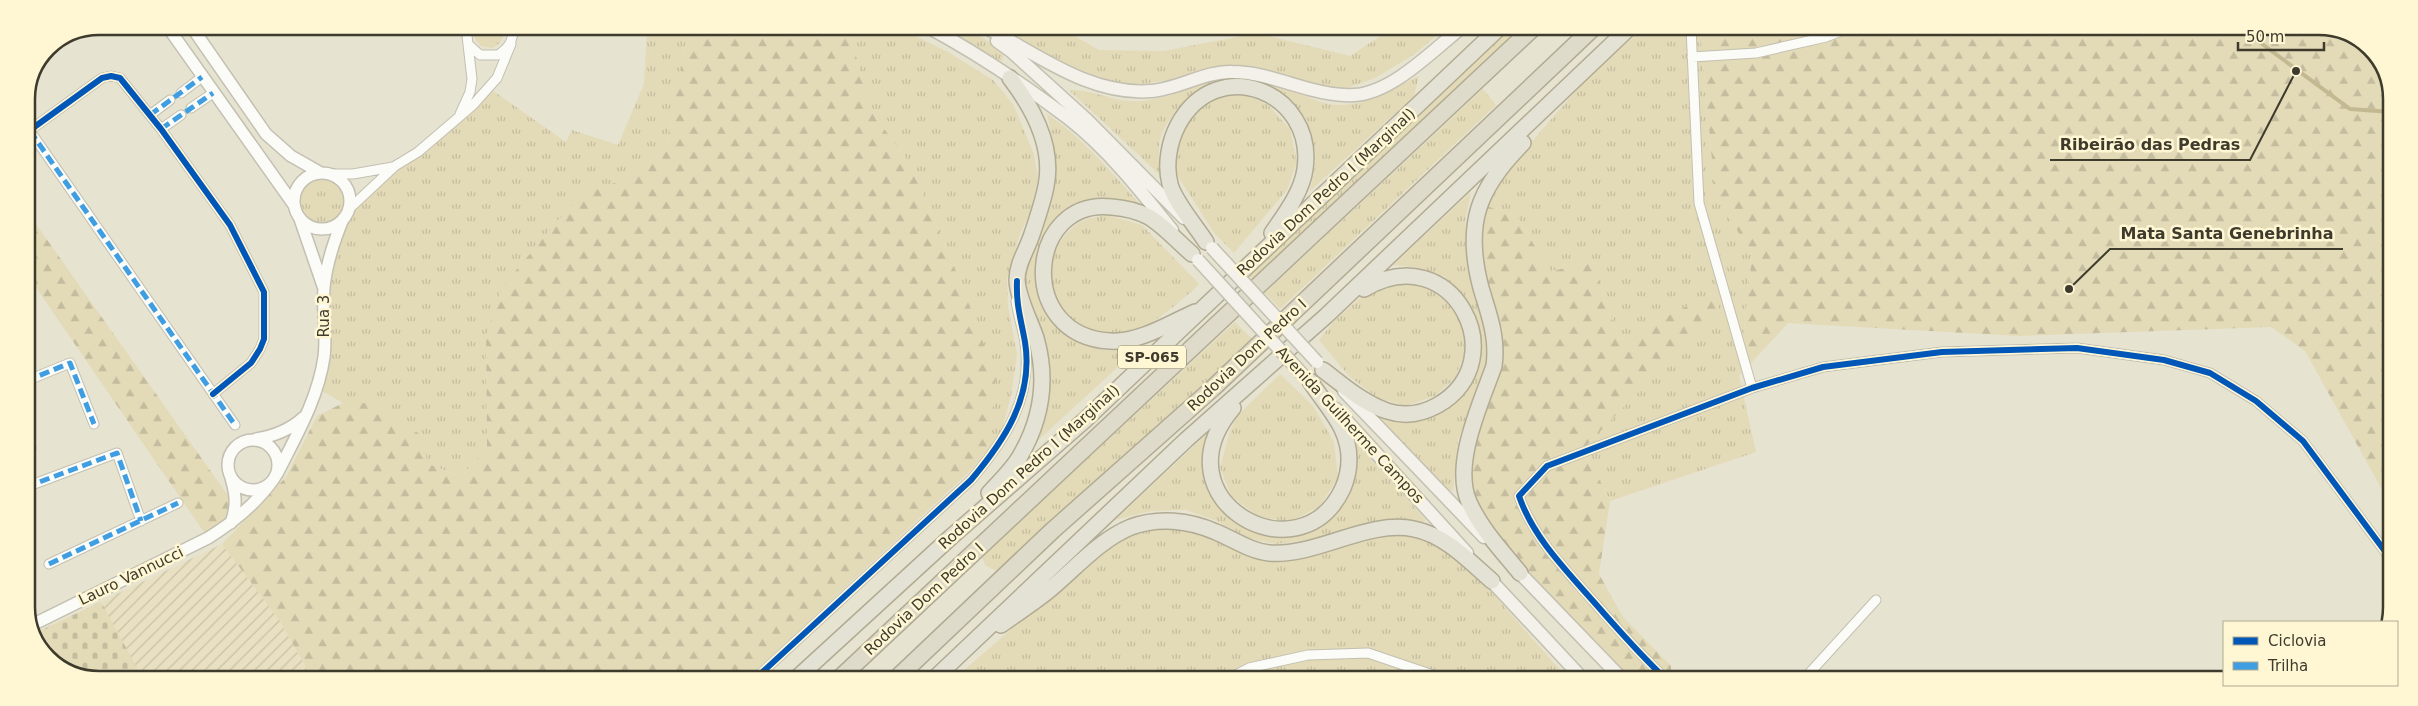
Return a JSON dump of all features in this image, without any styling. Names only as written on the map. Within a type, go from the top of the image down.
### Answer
[{"type":"highway","name":"Rodovia Dom Pedro I (Marginal)","points":[[805,671],[951,537],[1085,420],[1206,308],[1244,267],[1492,35]]},
{"type":"highway","name":"Rodovia Dom Pedro I","points":[[847,671],[1526,35]]},
{"type":"highway","name":"Rodovia Dom Pedro I","points":[[904,671],[1053,530],[1213,388],[1585,35]]},
{"type":"highway","points":[[942,671],[1179,446],[1326,316],[1623,35]]},
{"type":"highway","points":[[1520,573],[1480,522],[1468,500],[1466,487],[1466,454],[1494,366],[1496,352],[1495,335],[1481,288],[1476,254],[1476,218],[1479,203],[1489,183],[1505,161],[1586,79],[1624,35]]},
{"type":"highway","points":[[951,537],[1018,460],[1033,430],[1040,407],[1043,379],[1040,351],[1017,281],[1020,260],[1032,236],[1047,185],[1047,154],[1039,126],[1027,100],[1010,78]]},
{"type":"highway","points":[[1209,245],[1170,185],[1168,162],[1172,135],[1186,111],[1203,96],[1220,88],[1230,86],[1239,85],[1257,89],[1277,99],[1295,119],[1306,144],[1305,170],[1296,194],[1284,215],[1244,267]]},
{"type":"highway","points":[[1195,257],[1148,217],[1124,208],[1100,205],[1083,210],[1066,220],[1052,238],[1044,256],[1043,279],[1046,297],[1055,314],[1070,329],[1089,337],[1110,341],[1130,339],[1206,308]]},
{"type":"highway","points":[[1320,366],[1371,405],[1399,414],[1413,414],[1425,412],[1452,396],[1470,370],[1474,346],[1471,327],[1462,308],[1450,292],[1427,278],[1396,275],[1379,279],[1350,297],[1326,316]]},
{"type":"highway","points":[[1261,375],[1216,430],[1212,443],[1210,464],[1215,486],[1233,513],[1246,520],[1276,530],[1294,528],[1311,521],[1325,512],[1337,500],[1350,469],[1342,429],[1306,378]]},
{"type":"highway","points":[[953,660],[1046,593],[1105,542],[1130,528],[1156,520],[1180,522],[1214,531],[1241,544],[1269,553],[1297,550],[1372,531],[1414,528],[1430,534],[1451,546],[1492,581]]},
{"type":"main road","name":"Avenida Guilherme Campos","points":[[941,35],[1010,78],[1069,119],[1106,154],[1141,191],[1195,257],[1576,671]]},
{"type":"main road","name":"Avenida Guilherme Campos","points":[[988,35],[1011,51],[1087,120],[1209,245],[1320,366],[1614,671]]},
{"type":"main road","points":[[999,35],[1061,69],[1095,84],[1126,92],[1154,91],[1229,72],[1281,79],[1335,95],[1356,95],[1380,87],[1401,76],[1452,35]]},
{"type":"street","points":[[172,35],[305,223],[314,228],[330,227],[395,166],[432,141],[458,116],[473,105],[497,78],[514,35]]},
{"type":"street","points":[[197,35],[266,134],[291,156],[341,180],[347,188],[350,198],[346,214]]},
{"type":"street","points":[[458,116],[465,104],[472,79],[467,35]]},
{"type":"street","points":[[1691,35],[1700,203],[1752,388]]},
{"type":"street","points":[[1692,58],[1756,53],[1831,35]]},
{"type":"street","points":[[468,43],[480,55],[489,57],[505,51],[511,44]]},
{"type":"street","points":[[35,127],[102,78],[111,76],[120,78],[230,225],[264,292],[264,339],[251,363],[213,394]]},
{"type":"street","points":[[181,93],[202,77]]},
{"type":"street","points":[[191,108],[213,93]]},
{"type":"street","points":[[150,116],[170,100]]},
{"type":"street","points":[[160,129],[180,115]]},
{"type":"street","points":[[35,142],[235,425]]},
{"type":"street","points":[[324,290],[317,264],[296,210],[298,187],[312,175],[360,173],[395,166]]},
{"type":"street","name":"Rua 3","points":[[230,524],[263,494],[275,477],[307,414],[317,388],[324,358],[326,324],[324,290],[332,249],[346,214]]},
{"type":"street","points":[[764,671],[971,480],[996,450],[1019,404],[1026,367],[1025,342],[1016,300],[1017,281]]},
{"type":"street","points":[[1658,671],[1642,656],[1549,550],[1527,519],[1519,496],[1547,466],[1752,388],[1823,367],[1942,352],[2077,348],[2164,360],[2210,374],[2256,401],[2303,441],[2383,549]]},
{"type":"street","points":[[35,378],[70,364],[94,424]]},
{"type":"street","points":[[230,524],[236,507],[229,458],[233,450],[239,444],[286,430],[307,414]]},
{"type":"street","points":[[230,475],[242,488],[251,490],[259,490],[275,477],[278,458],[274,451],[262,441],[254,440]]},
{"type":"street","points":[[35,484],[117,453],[141,521]]},
{"type":"street","points":[[49,564],[178,503]]},
{"type":"street","name":"Lauro Vannucci","points":[[37,623],[208,538],[230,524]]},
{"type":"street","points":[[1811,671],[1876,600]]},
{"type":"street","points":[[1243,671],[1249,668],[1308,655],[1368,653],[1421,671]]},
{"type":"shaded area","points":[[222,544],[280,621],[308,671],[99,671],[82,669],[70,664],[57,655],[48,646],[40,631]]},
{"type":"green space","points":[[474,35],[503,35],[498,44],[492,48],[481,46]]},
{"type":"green space","points":[[647,35],[698,35],[685,46],[666,151],[623,180],[586,192],[486,335],[487,448],[461,477],[426,463],[373,403],[343,403],[317,388],[324,295],[343,219],[364,194],[489,88],[566,142],[572,130],[618,145],[644,84]]},
{"type":"green space","points":[[698,35],[848,35],[857,59],[869,108],[910,164],[961,283],[996,377],[988,450],[967,474],[756,671],[308,671],[280,621],[222,544],[286,477],[317,416],[343,403],[373,403],[427,439],[426,463],[461,477],[487,447],[486,335],[502,287],[559,219],[586,192],[623,180],[666,151],[685,46]]},
{"type":"green space","points":[[848,35],[913,35],[948,52],[993,80],[1013,104],[1034,154],[1038,179],[1031,210],[1020,234],[1007,279],[1008,305],[1017,355],[1011,396],[1002,429],[988,450],[996,377],[961,283],[910,164],[869,108],[857,59]]},
{"type":"green space","points":[[954,35],[979,35],[1004,53],[1002,61],[996,60]]},
{"type":"green space","points":[[1007,35],[1073,35],[1099,50],[1164,51],[1247,35],[1265,35],[1350,56],[1382,35],[1437,35],[1415,54],[1375,78],[1341,90],[1308,84],[1255,66],[1227,66],[1190,77],[1127,86],[1056,62]]},
{"type":"green space","points":[[1504,35],[1513,35],[1252,279],[1248,274]]},
{"type":"green space","points":[[1636,35],[1701,35],[1715,194],[1752,255],[1739,376],[1756,452],[1610,501],[1586,453],[1588,444],[1718,308],[1714,292],[1619,341],[1594,263],[1550,271],[1517,217],[1479,203],[1586,79]]},
{"type":"green space","points":[[1701,35],[2319,35],[2344,40],[2358,48],[2367,57],[2378,74],[2383,94],[2383,491],[2305,351],[2271,327],[2018,336],[1788,323],[1739,376],[1752,255],[1715,194]]},
{"type":"green space","points":[[1232,75],[1278,85],[1324,103],[1340,105],[1371,99],[1419,76],[1414,96],[1310,191],[1315,158],[1312,138],[1304,121],[1294,107],[1282,95],[1269,87],[1254,82],[1237,80],[1220,81],[1198,90],[1177,110],[1164,129],[1159,144],[1159,174],[1069,90],[1078,90],[1122,100],[1143,101],[1156,99]]},
{"type":"green space","points":[[1483,89],[1496,105],[1280,309],[1265,293]]},
{"type":"green space","points":[[1236,90],[1268,105],[1290,129],[1297,162],[1287,190],[1234,253],[1215,234],[1175,172],[1177,135],[1203,104]]},
{"type":"green space","points":[[1047,114],[1085,145],[1141,205],[1102,198],[1072,207],[1050,228],[1038,255],[1037,285],[1047,314],[1069,337],[1104,350],[1130,347],[1133,353],[1032,446],[1047,404],[1049,368],[1043,340],[1022,283],[1054,171],[1052,137]]},
{"type":"green space","points":[[317,178],[327,178],[341,188],[345,201],[341,214],[335,220],[327,224],[317,224],[303,214],[299,206],[299,196],[309,182]]},
{"type":"green space","points":[[1471,192],[1465,221],[1468,270],[1488,335],[1487,366],[1458,440],[1453,491],[1444,488],[1377,419],[1397,421],[1416,419],[1439,413],[1461,395],[1472,376],[1476,324],[1465,298],[1445,277],[1420,268],[1393,265]]},
{"type":"green space","points":[[1479,203],[1517,217],[1550,271],[1594,263],[1619,341],[1714,292],[1719,308],[1588,444],[1586,453],[1610,501],[1599,574],[1623,617],[1671,666],[1671,671],[1620,671],[1614,666],[1560,615],[1468,500],[1466,454],[1503,330],[1480,279]]},
{"type":"green space","points":[[1106,215],[1142,225],[1199,284],[1160,317],[1133,333],[1094,331],[1075,322],[1062,309],[1053,292],[1050,274],[1054,255],[1063,237],[1080,222]]},
{"type":"green space","points":[[35,223],[236,507],[208,538],[35,286]]},
{"type":"green space","points":[[1405,280],[1441,293],[1463,322],[1465,352],[1455,378],[1435,396],[1405,406],[1376,397],[1349,376],[1319,340],[1334,321],[1360,298]]},
{"type":"green space","points":[[1235,322],[1252,339],[998,572],[985,565],[982,557]]},
{"type":"green space","points":[[1280,374],[1313,406],[1334,442],[1338,478],[1319,507],[1289,522],[1258,516],[1231,496],[1220,467],[1230,431],[1237,416]]},
{"type":"green space","points":[[1207,434],[1203,454],[1209,479],[1218,501],[1237,523],[1255,532],[1283,535],[1349,491],[1357,466],[1357,444],[1426,520],[1422,523],[1390,520],[1316,539],[1276,544],[1243,537],[1217,521],[1186,510],[1151,511],[1115,520]]},
{"type":"green space","points":[[1170,521],[1259,550],[1414,528],[1451,546],[1561,671],[963,671],[1123,532]]},
{"type":"green space","points":[[101,602],[139,671],[82,669],[70,664],[57,655],[48,646],[40,631]]},
{"type":"waterway","points":[[2250,35],[2350,109],[2383,111]]},
{"type":"marked path","points":[[150,115],[202,77]]},
{"type":"marked path","points":[[161,129],[213,93]]},
{"type":"marked path","points":[[35,138],[235,425]]},
{"type":"marked path","points":[[35,377],[70,363],[94,424]]},
{"type":"marked path","points":[[35,484],[117,453],[141,521]]},
{"type":"marked path","points":[[49,564],[178,503]]},
{"type":"cycle path","points":[[35,126],[102,78],[111,76],[120,78],[161,129],[230,225],[264,292],[264,339],[251,363],[213,394]]},
{"type":"cycle path","points":[[764,671],[971,480],[995,450],[1014,417],[1021,400],[1025,381],[1027,362],[1018,305],[1017,281]]},
{"type":"cycle path","points":[[1658,671],[1629,641],[1551,552],[1541,539],[1519,496],[1547,466],[1752,388],[1823,367],[1942,352],[2077,348],[2164,360],[2210,373],[2256,401],[2303,441],[2383,549]]},
{"type":"place","name":"Ribeirão das Pedras","points":[[2296,71]]},
{"type":"place","name":"Mata Santa Genebrinha","points":[[2069,289]]}]
